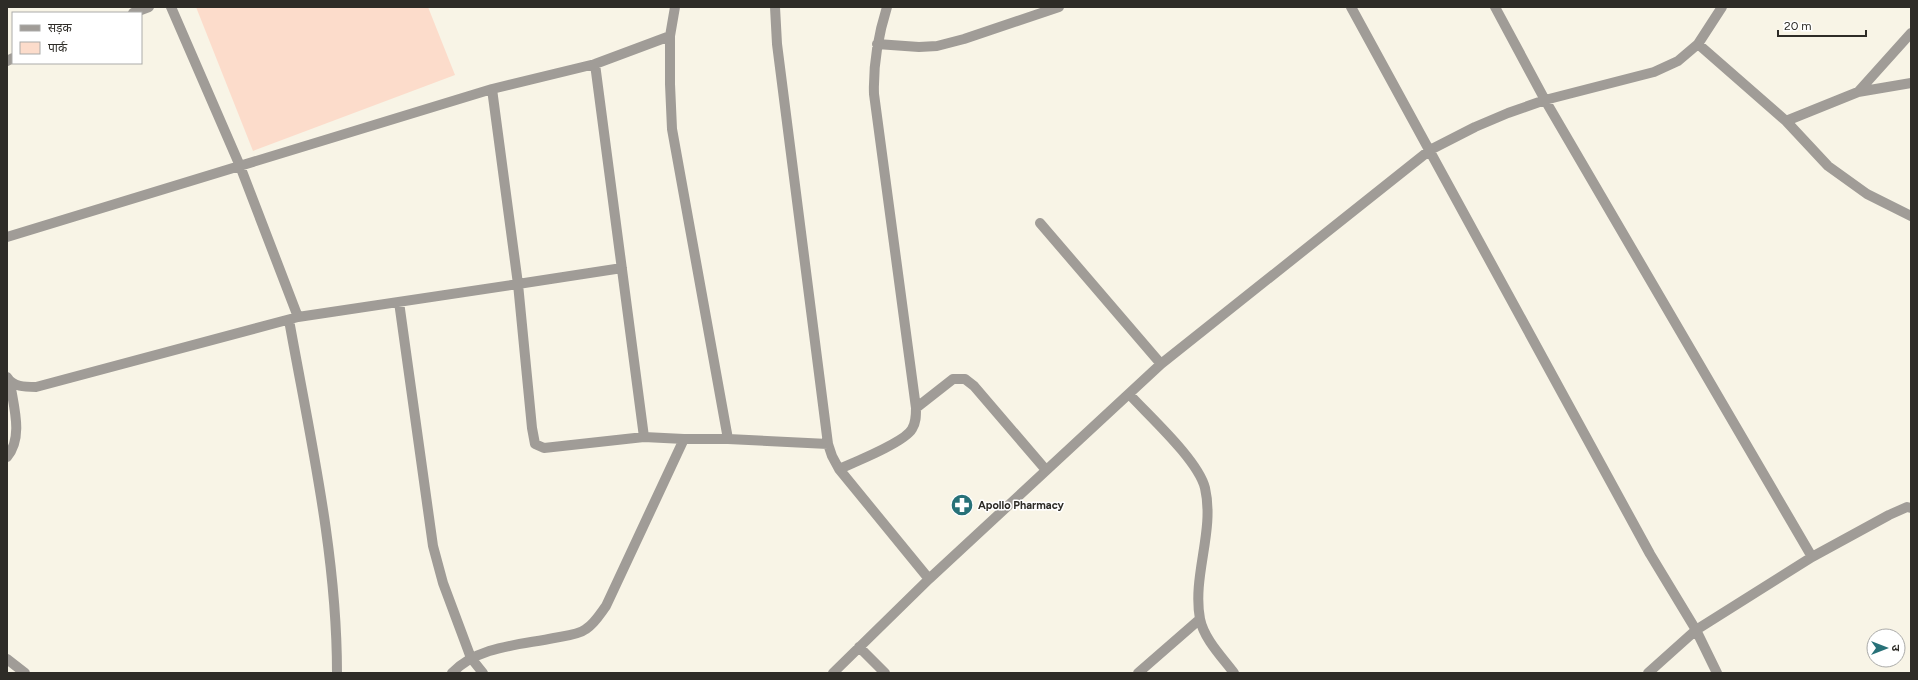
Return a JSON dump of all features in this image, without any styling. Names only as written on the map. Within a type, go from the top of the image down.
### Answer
[{"type":"street","points":[[136,12],[149,7]]},
{"type":"street","points":[[170,7],[240,166],[294,318],[325,517],[335,607],[337,673]]},
{"type":"street","points":[[676,7],[670,36],[672,129],[728,439]]},
{"type":"street","points":[[775,7],[777,44],[828,444],[839,469],[929,579]]},
{"type":"street","points":[[839,469],[898,441],[912,430],[916,419],[916,408],[874,94],[873,75],[877,44],[887,7]]},
{"type":"street","points":[[877,44],[919,47],[937,46],[964,39],[1059,7]]},
{"type":"street","points":[[1351,7],[1650,554],[1696,630],[1717,673]]},
{"type":"street","points":[[1494,7],[1545,100],[1812,557]]},
{"type":"street","points":[[833,673],[929,579],[1161,364],[1430,150],[1475,127],[1545,100],[1654,72],[1678,61],[1698,44],[1722,7]]},
{"type":"street","points":[[1858,92],[1911,33]]},
{"type":"street","points":[[7,237],[492,89],[595,64],[670,36]]},
{"type":"street","points":[[1698,44],[1786,121],[1828,166],[1867,194],[1911,216]]},
{"type":"street","points":[[595,64],[644,437]]},
{"type":"street","points":[[1786,121],[1858,92],[1911,83]]},
{"type":"street","points":[[492,89],[518,284],[535,444],[544,448],[644,437],[828,444]]},
{"type":"street","points":[[1040,223],[1161,364]]},
{"type":"street","points":[[8,379],[22,387],[36,387],[294,318],[622,268]]},
{"type":"street","points":[[399,302],[433,546],[443,583],[471,658],[483,673]]},
{"type":"street","points":[[7,457],[16,442],[16,428],[8,379]]},
{"type":"street","points":[[916,408],[953,379],[965,379],[974,386],[1046,470]]},
{"type":"street","points":[[1129,394],[1194,466],[1205,487],[1208,517],[1200,594],[1200,619],[1207,636],[1234,673]]},
{"type":"street","points":[[452,673],[471,658],[488,650],[568,636],[585,630],[597,620],[606,606],[684,439]]},
{"type":"street","points":[[1648,673],[1696,630],[1812,557],[1889,515],[1911,508]]},
{"type":"street","points":[[1138,673],[1200,619]]},
{"type":"street","points":[[859,647],[885,673]]},
{"type":"street","points":[[7,659],[25,673]]},
{"type":"green space","points":[[196,7],[428,7],[455,75],[253,151]]},
{"type":"place","name":"Apollo Pharmacy","points":[[962,505]]}]
